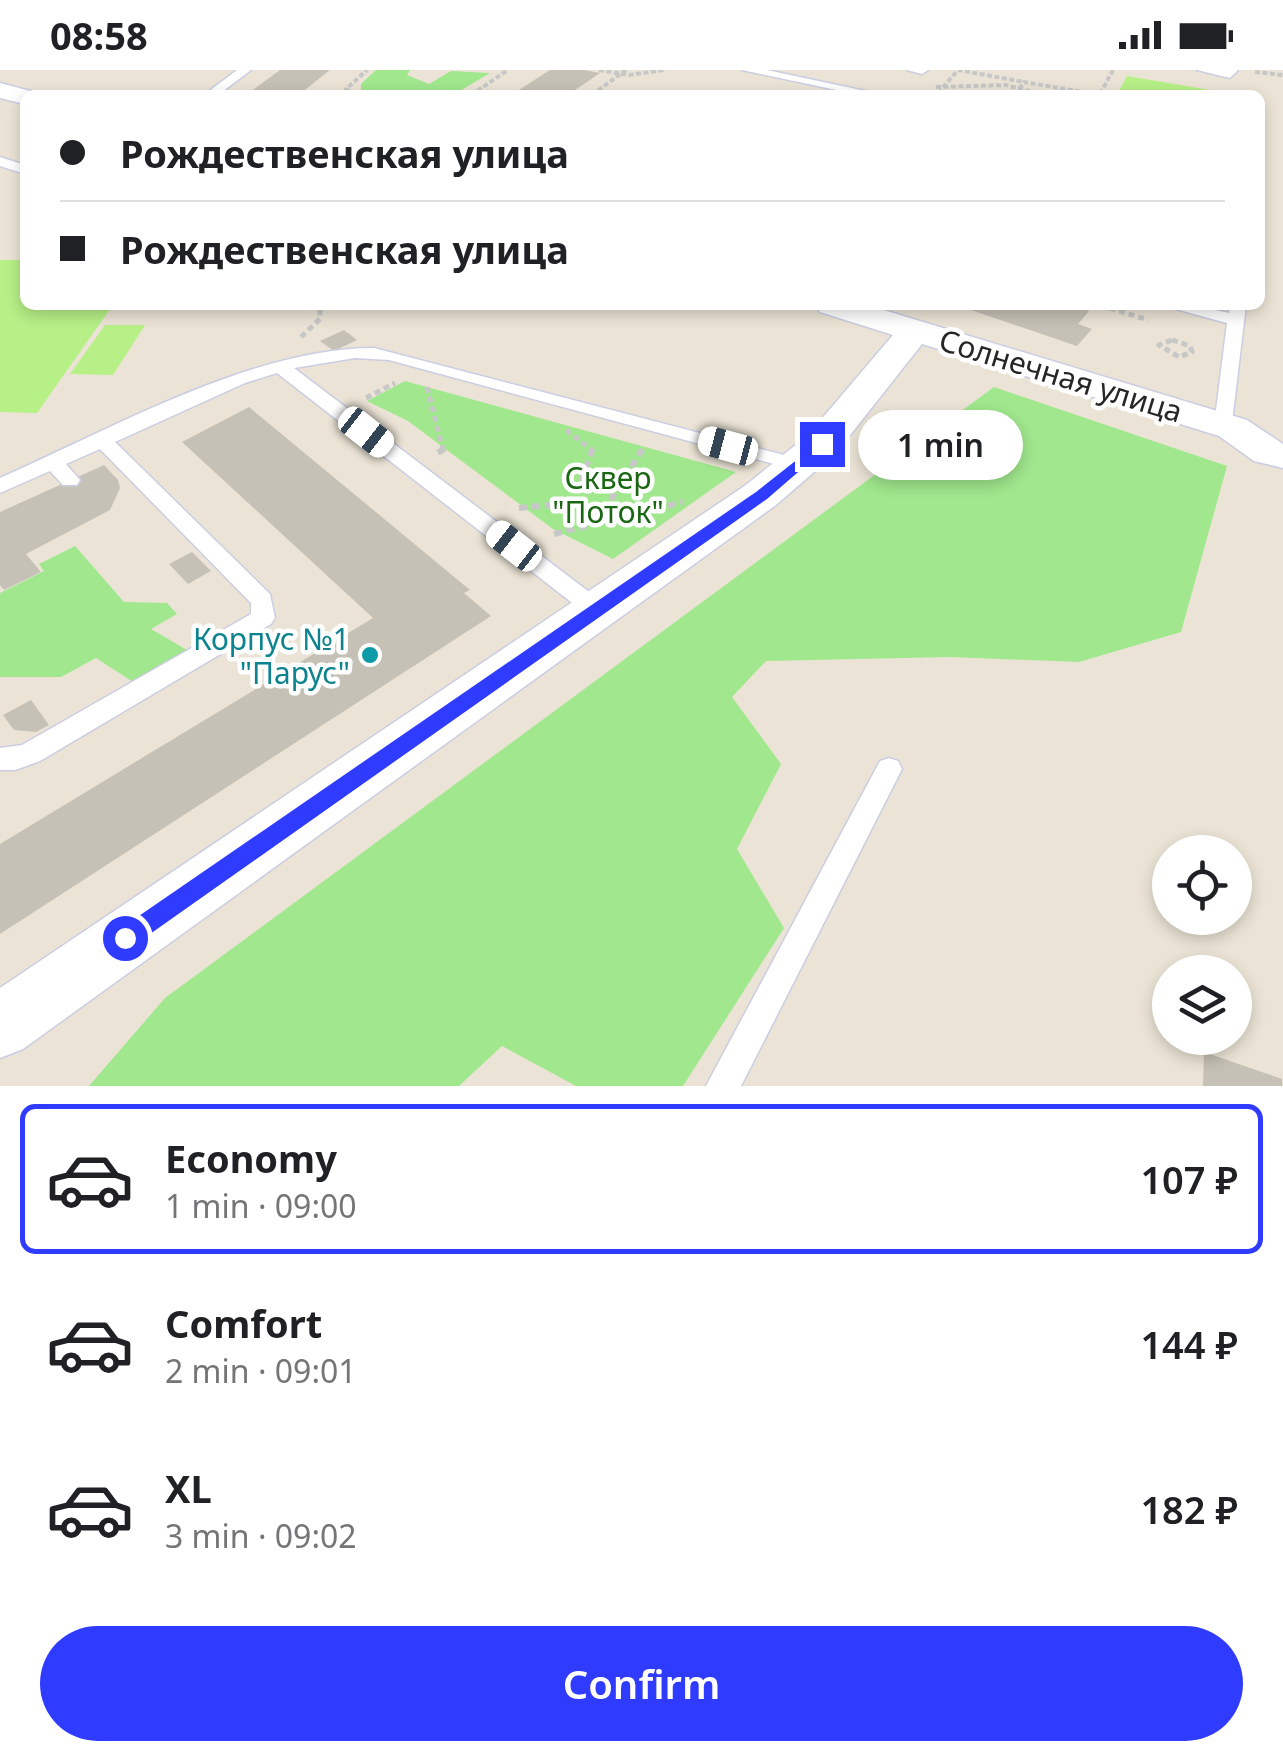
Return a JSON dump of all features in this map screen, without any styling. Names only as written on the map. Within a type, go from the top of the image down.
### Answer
[{"type":"street","name":"Солнечная улица","points":[[849,310],[1228,427]]},
{"type":"street","points":[[0,1026],[800,465],[822,444],[915,330]]},
{"type":"street","points":[[1228,427],[1283,430]]},
{"type":"street","points":[[1228,427],[1268,452],[1283,456]]},
{"type":"lane","points":[[217,90],[245,70]]},
{"type":"lane","points":[[748,70],[848,90]]},
{"type":"lane","points":[[913,70],[922,70]]},
{"type":"lane","points":[[1203,70],[1230,74],[1232,70]]},
{"type":"lane","points":[[1228,427],[1237,312]]},
{"type":"lane","points":[[0,486],[240,379],[281,367],[380,352],[800,465]]},
{"type":"lane","points":[[281,367],[596,610]]},
{"type":"lane","points":[[0,759],[30,753],[263,618],[262,600],[102,440]]},
{"type":"lane","points":[[74,453],[91,470]]},
{"type":"lane","points":[[53,462],[70,480]]},
{"type":"lane","points":[[723,1086],[889,769]]},
{"type":"path","points":[[348,90],[367,70]]},
{"type":"path","points":[[478,90],[508,70]]},
{"type":"path","points":[[599,70],[664,70]]},
{"type":"path","points":[[941,90],[958,70],[1071,90]]},
{"type":"path","points":[[599,90],[623,72]]},
{"type":"path","points":[[1254,72],[1283,75]]},
{"type":"path","points":[[1018,90],[1024,82]]},
{"type":"path","points":[[1182,342],[1192,352],[1188,356],[1169,355],[1159,344],[1182,342]]},
{"type":"path","points":[[360,400],[408,377]]},
{"type":"path","points":[[425,382],[445,449],[433,455]]},
{"type":"path","points":[[519,508],[572,502],[593,448],[553,422]]},
{"type":"path","points":[[596,524],[646,442]]},
{"type":"path","points":[[554,534],[690,500]]},
{"type":"green space","points":[[376,70],[410,70],[407,75],[429,84],[451,71],[490,73],[461,90],[361,90],[361,84]]},
{"type":"green space","points":[[1127,76],[1210,90],[1120,90]]},
{"type":"green space","points":[[0,260],[20,260],[20,310],[109,310],[37,413],[0,412]]},
{"type":"green space","points":[[105,325],[145,325],[113,375],[70,374]]},
{"type":"green space","name":"Сквер \"Поток\"","points":[[405,381],[736,472],[613,559],[553,529],[408,421],[367,401]]},
{"type":"green space","points":[[994,387],[1227,466],[1181,632],[1079,662],[950,657],[766,661],[732,697],[781,764],[737,849],[784,928],[683,1086],[576,1086],[502,1046],[459,1086],[89,1086],[165,998]]},
{"type":"green space","points":[[75,546],[124,602],[167,603],[177,614],[151,629],[187,650],[133,682],[96,658],[61,677],[0,677],[0,593],[44,571],[39,564]]},
{"type":"building","points":[[280,70],[330,70],[305,90],[253,90]]},
{"type":"building","points":[[550,70],[600,73],[575,90],[519,90]]},
{"type":"building","points":[[971,310],[1089,311],[1078,324],[1092,329],[1077,346]]},
{"type":"building","points":[[344,330],[357,340],[334,351],[320,341]]},
{"type":"building","name":"Корпус №1 \"Парус\"","points":[[249,407],[470,590],[464,593],[491,616],[0,934],[0,844],[373,618],[182,442]]},
{"type":"building","points":[[104,465],[120,488],[110,510],[26,554],[41,572],[4,590],[0,585],[0,512]]},
{"type":"building","points":[[192,552],[211,571],[188,584],[169,564]]},
{"type":"building","points":[[31,700],[49,725],[36,732],[14,730],[3,715]]},
{"type":"building","points":[[1204,1055],[1282,1079],[1282,1086],[1203,1086]]},
{"type":"place","name":"Корпус №1 \"Парус\"","points":[[370,655]]},
{"type":"route","points":[[125,938],[761,495],[822,444]]}]
